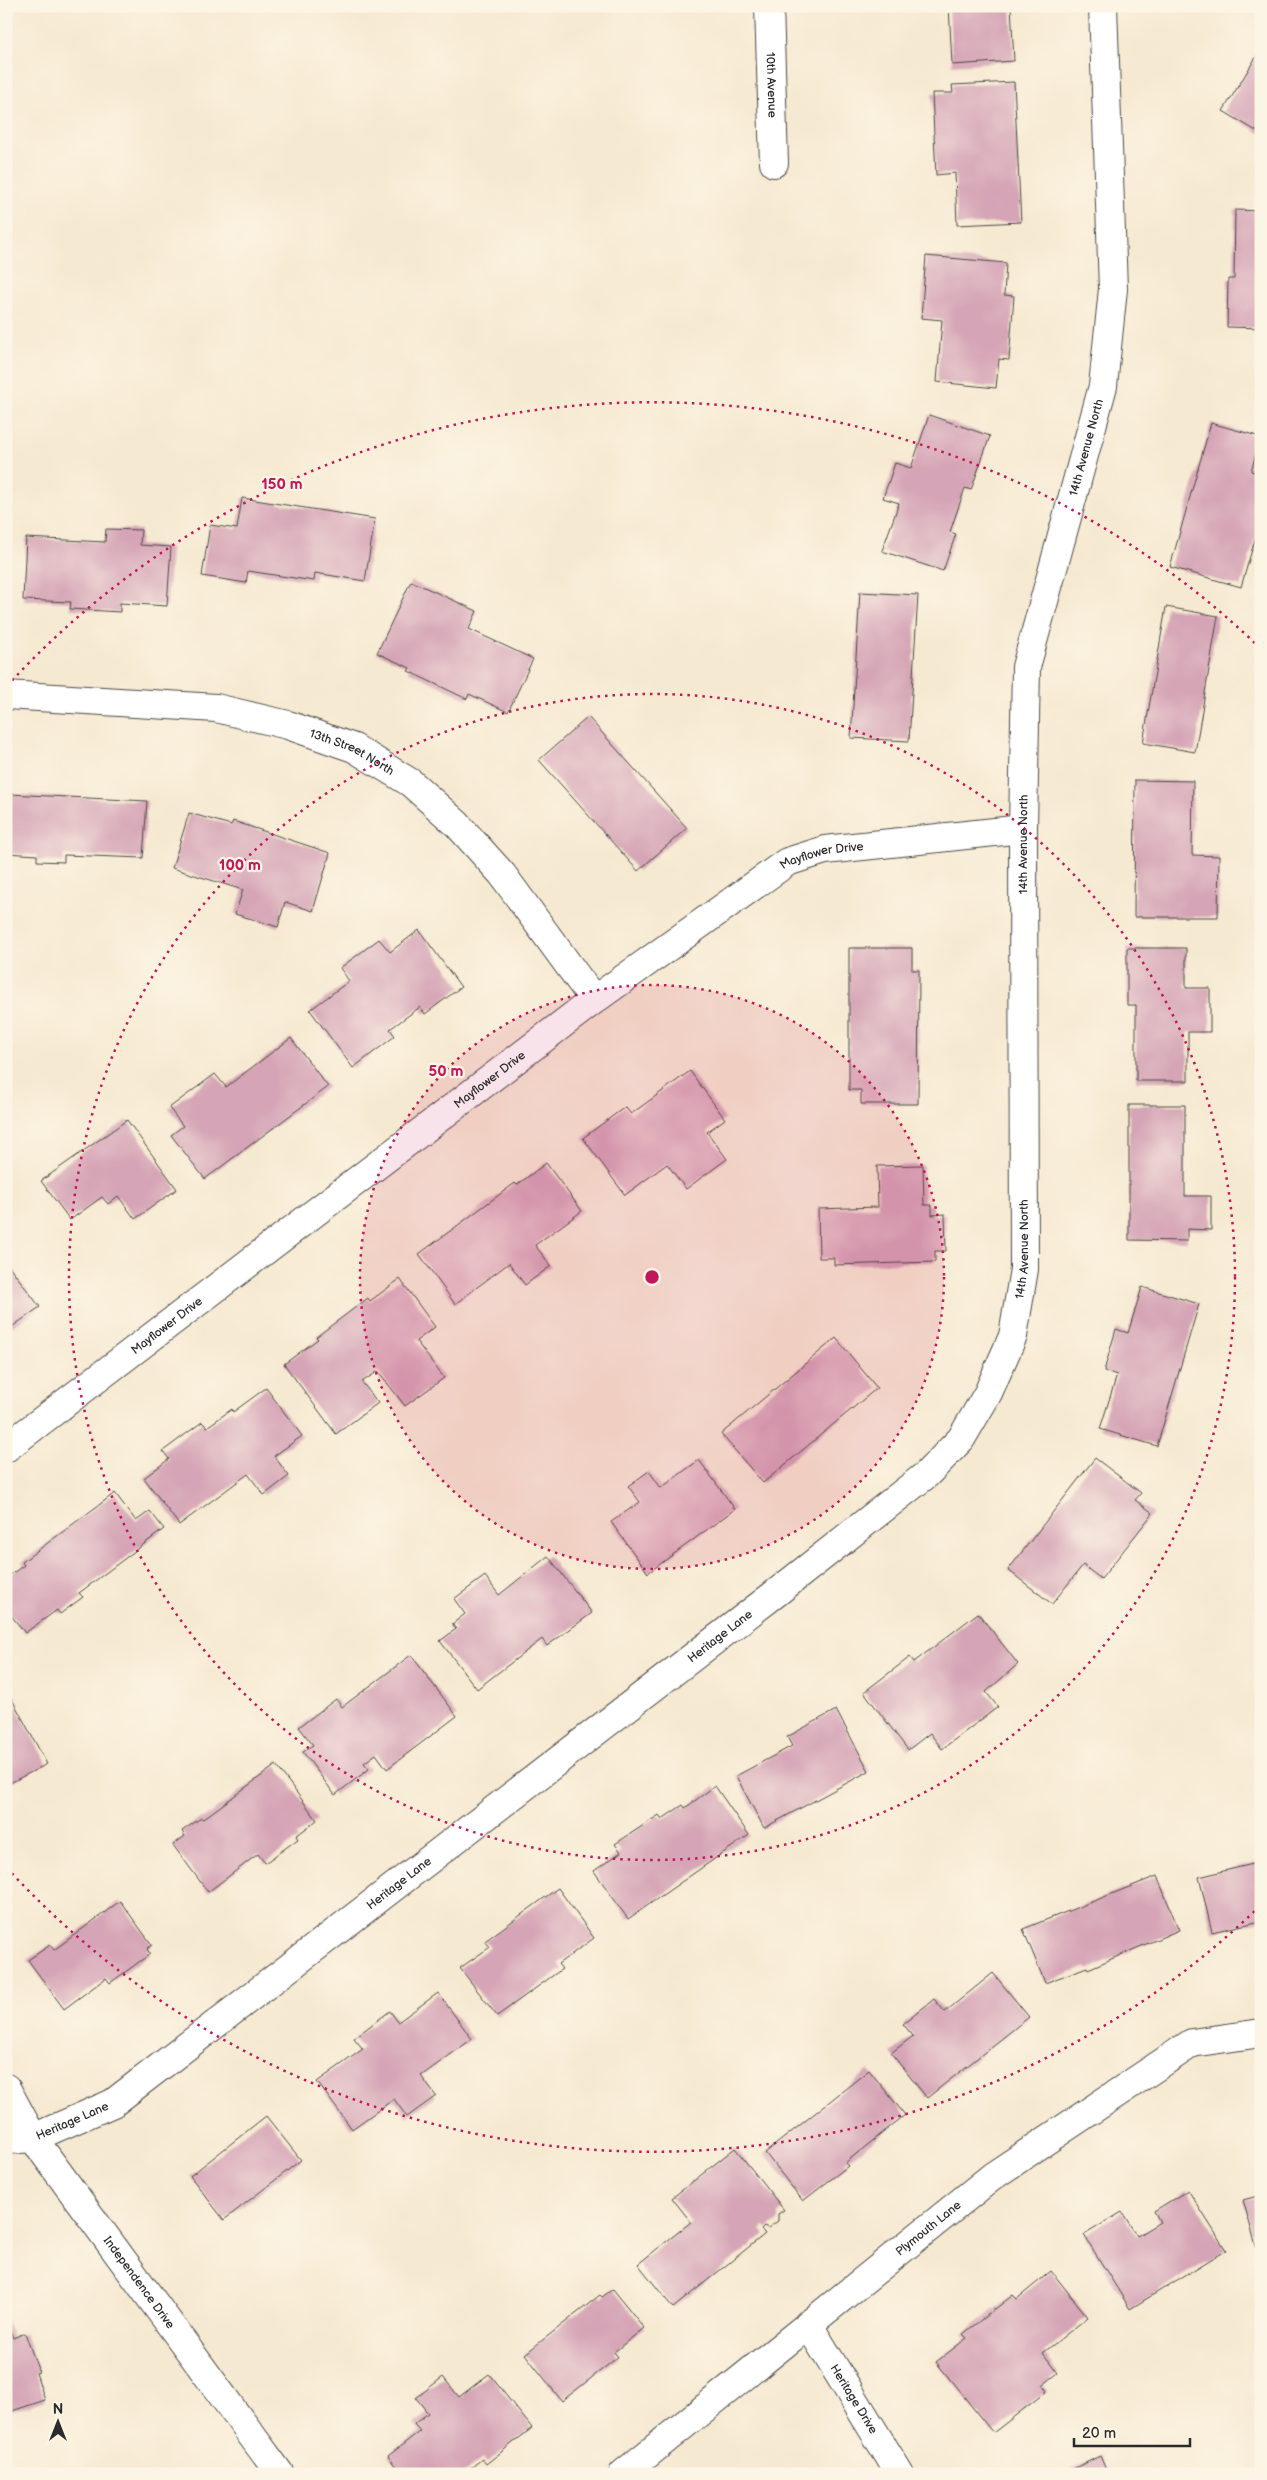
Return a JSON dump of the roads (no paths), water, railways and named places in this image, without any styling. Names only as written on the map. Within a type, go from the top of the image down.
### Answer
[{"type":"street","name":"10th Avenue","points":[[769,6],[774,163]]},
{"type":"street","name":"14th Avenue North","points":[[776,1593],[927,1474],[961,1439],[988,1394],[1013,1336],[1024,1269],[1023,829],[1026,667],[1103,386],[1113,288],[1103,6]]},
{"type":"street","name":"13th Street North","points":[[6,695],[216,708],[288,724],[354,748],[412,783],[457,824],[502,874],[594,1000]]},
{"type":"street","name":"Mayflower Drive","points":[[6,1448],[594,1000],[787,862],[825,850],[1023,829]]},
{"type":"street","name":"Heritage Lane","points":[[6,2140],[33,2138],[113,2103],[776,1593]]},
{"type":"street","name":"Plymouth Lane","points":[[623,2474],[993,2176],[1192,2043],[1261,2033]]},
{"type":"street","name":"Independence Drive","points":[[6,2088],[33,2138],[280,2474]]},
{"type":"street","name":"Heritage Drive","points":[[808,2324],[900,2474]]}]
